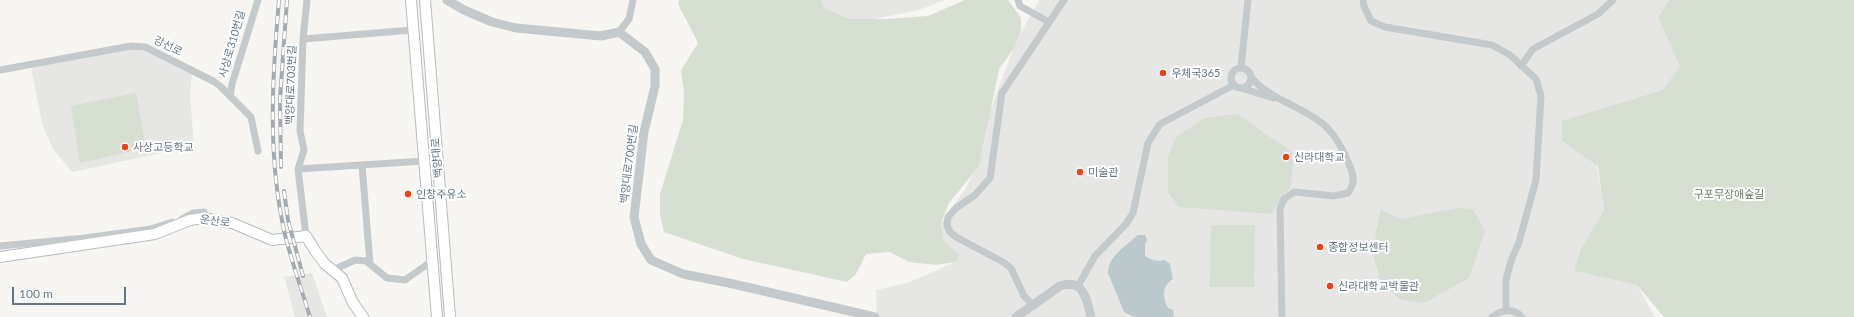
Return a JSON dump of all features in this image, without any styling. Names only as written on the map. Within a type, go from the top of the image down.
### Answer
[{"type":"main road","name":"백양대로","points":[[411,0],[412,30],[437,317]]},
{"type":"main road","name":"백양대로","points":[[424,0],[450,317]]},
{"type":"main road","name":"운산로","points":[[0,257],[155,234],[190,220],[203,218],[232,223],[272,240],[306,236]]},
{"type":"main road","points":[[306,236],[316,252],[342,278],[354,303],[363,317]]},
{"type":"street","name":"사상로310번길","points":[[230,96],[234,77],[258,0]]},
{"type":"street","name":"백양대로703번길","points":[[306,236],[298,169],[304,150],[300,131],[303,39],[307,0]]},
{"type":"street","points":[[446,0],[464,10],[492,22],[516,28],[601,36],[619,32],[629,19],[633,0]]},
{"type":"street","points":[[1018,0],[1020,6],[1049,22]]},
{"type":"street","points":[[1034,306],[1024,296],[1011,268],[1003,262],[956,237],[950,232],[946,225],[948,217],[956,208],[975,195],[990,178],[1002,93],[1064,0]]},
{"type":"street","points":[[1241,67],[1248,0]]},
{"type":"street","points":[[1363,0],[1371,21],[1384,27],[1492,45],[1510,55],[1536,79],[1541,96],[1536,180],[1519,242],[1511,261],[1506,280],[1506,310]]},
{"type":"street","points":[[1521,66],[1533,49],[1598,14],[1613,0]]},
{"type":"street","points":[[303,39],[412,30]]},
{"type":"street","name":"백양대로700번길","points":[[619,32],[645,52],[655,69],[655,86],[644,132],[634,217],[641,244],[651,260],[683,274],[729,283],[875,317]]},
{"type":"street","name":"강선로","points":[[0,70],[131,46],[145,47],[213,81],[230,96],[252,117],[258,151]]},
{"type":"street","points":[[1281,100],[1234,85],[1231,78],[1234,70],[1241,67],[1249,70],[1252,78],[1263,89],[1324,125],[1347,158],[1353,172],[1353,186],[1348,193],[1334,196],[1294,192],[1284,199],[1280,209],[1282,317]]},
{"type":"street","points":[[1241,88],[1249,85],[1252,78]]},
{"type":"street","points":[[1078,286],[1095,256],[1126,224],[1133,213],[1148,143],[1160,124],[1234,85]]},
{"type":"street","name":"백양대로","points":[[362,165],[424,161]]},
{"type":"street","points":[[298,169],[362,165],[370,264]]},
{"type":"street","points":[[0,246],[85,238],[152,229],[182,219],[193,213],[204,212]]},
{"type":"street","points":[[333,270],[355,260],[366,261],[387,278],[405,280],[432,262]]},
{"type":"street","points":[[1016,317],[1034,306],[1060,286],[1067,284],[1078,286],[1084,293],[1091,317]]},
{"type":"street","points":[[1492,317],[1499,312],[1506,310],[1513,311],[1522,317]]},
{"type":"shaded area","points":[[821,0],[944,0],[919,10],[874,19],[850,19],[824,8]]},
{"type":"shaded area","name":"신라대학교","points":[[1039,0],[1669,0],[1658,17],[1688,65],[1670,89],[1584,145],[1597,166],[1604,210],[1580,250],[1574,271],[1637,285],[1655,317],[877,317],[876,290],[907,283],[956,262],[958,255],[943,240],[941,223],[964,191],[975,171],[983,149],[989,115],[1004,73],[1020,34]]},
{"type":"shaded area","points":[[131,47],[144,49],[192,73],[190,94],[194,146],[72,172],[53,149],[42,124],[31,67]]},
{"type":"shaded area","points":[[1138,235],[1145,235],[1147,240],[1145,245],[1145,256],[1150,259],[1160,261],[1165,260],[1170,264],[1173,279],[1166,285],[1164,296],[1168,308],[1173,310],[1174,317],[1134,317],[1124,312],[1108,273],[1109,267],[1114,256]]},
{"type":"shaded area","points":[[312,273],[327,317],[295,317],[284,277]]},
{"type":"green space","points":[[679,0],[821,0],[824,8],[850,19],[885,19],[928,16],[965,0],[1008,0],[1021,18],[1021,30],[1015,47],[999,69],[979,166],[949,203],[941,223],[943,240],[959,255],[956,262],[936,265],[909,262],[890,252],[866,254],[856,274],[847,282],[743,259],[664,232],[660,215],[660,194],[683,120],[684,92],[681,70],[698,43],[678,4]]},
{"type":"green space","name":"구포무장애숲길","points":[[1669,0],[1854,0],[1854,317],[1664,317],[1637,285],[1574,271],[1580,250],[1604,210],[1598,166],[1562,141],[1562,121],[1663,90],[1680,66],[1658,17]]},
{"type":"green space","points":[[136,93],[146,148],[80,163],[71,106]]},
{"type":"green space","points":[[1237,114],[1292,152],[1293,167],[1290,188],[1281,198],[1272,214],[1179,207],[1168,192],[1168,156],[1176,137],[1205,118]]},
{"type":"green space","points":[[1459,208],[1473,209],[1485,231],[1469,278],[1424,303],[1400,299],[1381,282],[1374,257],[1376,231],[1381,210],[1400,219]]},
{"type":"green space","points":[[1211,225],[1255,225],[1254,287],[1210,287]]},
{"type":"railway","points":[[279,0],[273,90],[276,179],[286,239],[310,317]]},
{"type":"railway","points":[[281,167],[280,99],[287,0]]},
{"type":"railway","points":[[284,191],[288,220],[303,276]]},
{"type":"place","name":"우체국365","points":[[1163,73]]},
{"type":"place","name":"사상고등학교","points":[[125,147]]},
{"type":"place","name":"신라대학교","points":[[1286,157]]},
{"type":"place","name":"미술관","points":[[1080,172]]},
{"type":"place","name":"인창주유소","points":[[408,194]]},
{"type":"place","name":"종합정보센터","points":[[1320,247]]},
{"type":"place","name":"신라대학교박물관","points":[[1330,286]]}]
